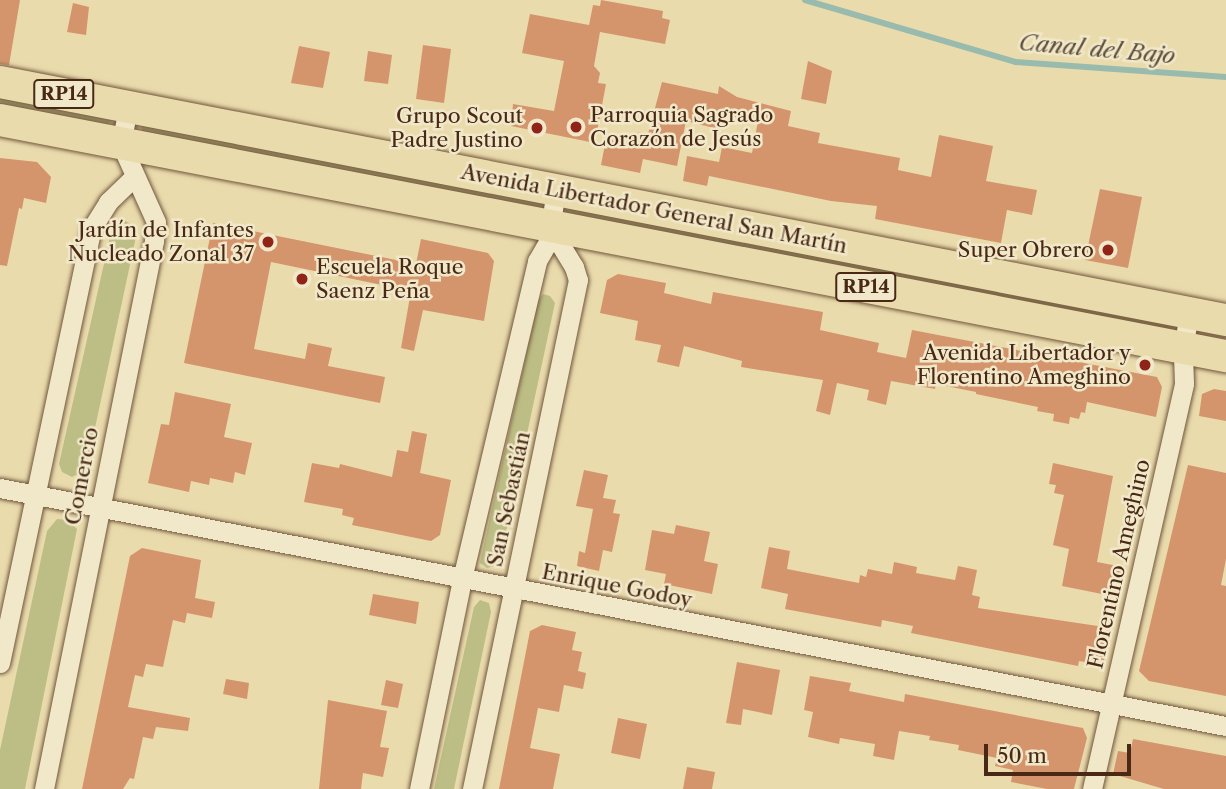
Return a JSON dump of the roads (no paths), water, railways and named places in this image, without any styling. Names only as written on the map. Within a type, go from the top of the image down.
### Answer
[{"type":"main road","name":"Avenida Libertador General San Martín","points":[[0,82],[1226,320]]},
{"type":"main road","name":"Avenida Libertador General San Martín","points":[[0,120],[1226,356]]},
{"type":"street","points":[[121,144],[128,107]]},
{"type":"street","name":"Comercio","points":[[44,789],[156,222],[121,144]]},
{"type":"street","name":"Comercio","points":[[0,663],[92,228],[107,202],[134,177]]},
{"type":"street","name":"San Sebastián","points":[[419,789],[462,579],[537,261],[548,242],[556,190]]},
{"type":"street","name":"San Sebastián","points":[[472,789],[578,280],[574,267],[549,226]]},
{"type":"street","name":"Florentino Ameghino","points":[[1092,789],[1184,383],[1183,348],[1189,313]]},
{"type":"street","name":"Enrique Godoy","points":[[0,488],[1226,726]]},
{"type":"waterway","name":"Canal del Bajo","points":[[805,0],[1016,62],[1226,77]]},
{"type":"place","name":"Parroquia Sagrado Corazón de Jesús","points":[[576,127]]},
{"type":"place","name":"Grupo Scout Padre Justino","points":[[537,128]]},
{"type":"place","name":"Jardín de Infantes Nucleado Zonal 37","points":[[268,242]]},
{"type":"place","name":"Super Obrero","points":[[1108,250]]},
{"type":"place","name":"Escuela Roque Saenz Peña","points":[[302,279]]},
{"type":"place","name":"Avenida Libertador y Florentino Ameghino","points":[[1145,365]]}]
